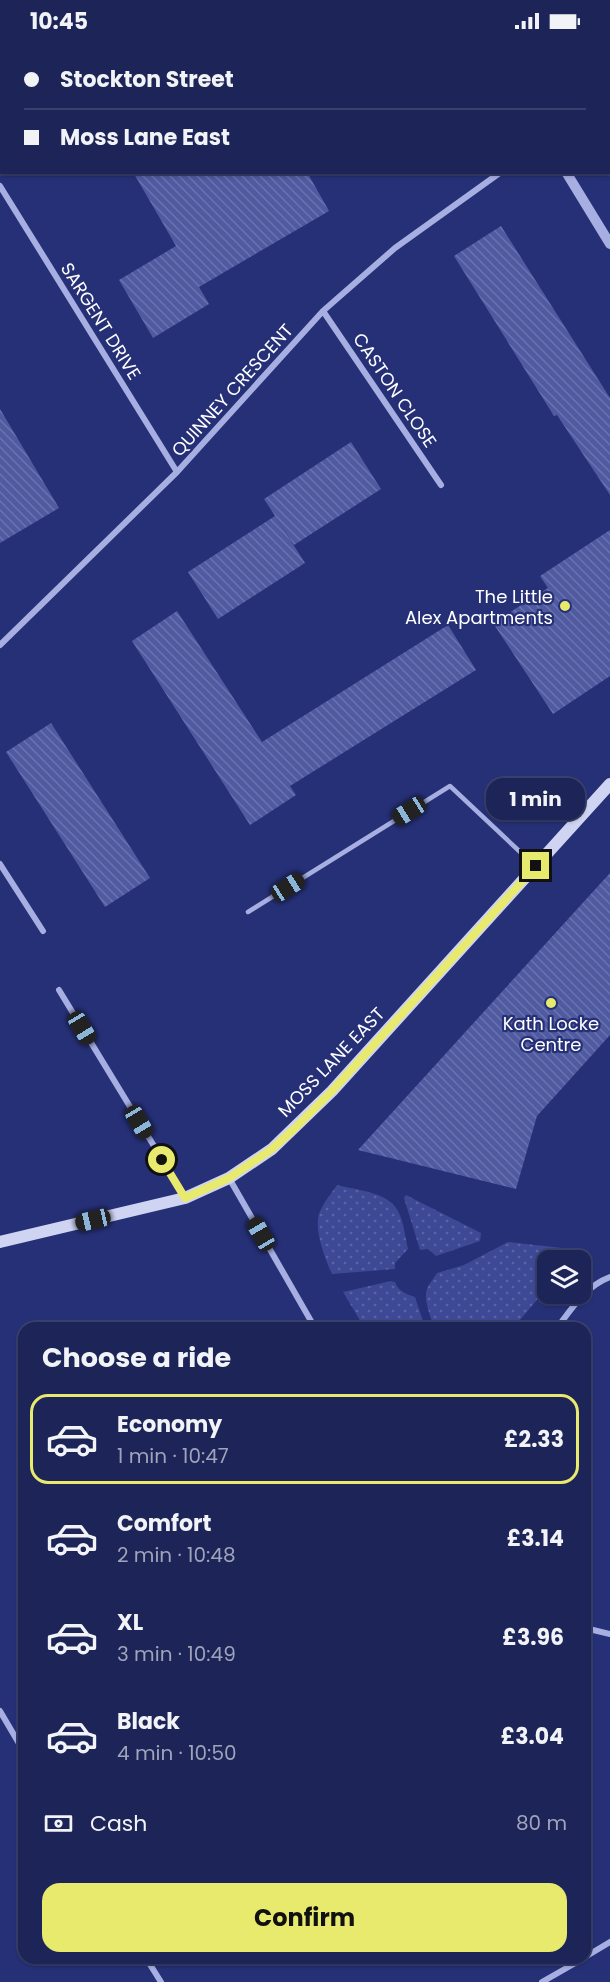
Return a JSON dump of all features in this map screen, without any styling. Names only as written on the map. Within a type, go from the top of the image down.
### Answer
[{"type":"main road","name":"MOSS LANE EAST","points":[[0,1242],[185,1198],[229,1178],[272,1149],[332,1091],[610,784]]},
{"type":"street","name":"QUINNEY CRESCENT","points":[[0,645],[177,472],[323,311],[395,248],[498,174]]},
{"type":"street","points":[[567,174],[610,244]]},
{"type":"street","name":"SARGENT DRIVE","points":[[0,186],[177,472]]},
{"type":"street","name":"CASTON CLOSE","points":[[323,311],[441,485]]},
{"type":"street","points":[[0,864],[43,931]]},
{"type":"street","points":[[59,990],[185,1198]]},
{"type":"street","points":[[229,1178],[312,1322]]},
{"type":"street","points":[[561,1322],[578,1299],[600,1281],[610,1277]]},
{"type":"street","points":[[591,1629],[610,1634]]},
{"type":"street","points":[[0,1711],[18,1742]]},
{"type":"street","points":[[591,1953],[610,1942]]},
{"type":"street","points":[[150,1964],[160,1982]]},
{"type":"street","points":[[543,1982],[573,1964]]},
{"type":"lane","points":[[248,912],[450,786],[536,866]]},
{"type":"shaded area","points":[[337,1185],[380,1196],[394,1205],[403,1225],[408,1249],[395,1263],[395,1269],[332,1274],[321,1244],[318,1221],[323,1206]]},
{"type":"shaded area","points":[[406,1195],[481,1233],[480,1241],[436,1256],[428,1249],[420,1250],[404,1198]]},
{"type":"shaded area","points":[[508,1242],[580,1250],[537,1250],[537,1300],[518,1322],[432,1322],[426,1293],[437,1273],[464,1265]]},
{"type":"shaded area","points":[[395,1282],[403,1292],[415,1297],[423,1322],[361,1322],[343,1292]]},
{"type":"building","points":[[134,174],[308,174],[329,211],[199,287],[209,304],[153,338],[119,280],[176,246]]},
{"type":"building","points":[[501,226],[610,398],[610,495],[557,415],[554,416],[454,256]]},
{"type":"building","points":[[0,409],[59,508],[0,543]]},
{"type":"building","points":[[351,442],[381,489],[294,545],[264,499]]},
{"type":"building","points":[[275,516],[305,563],[218,619],[188,572]]},
{"type":"building","name":"The Little Alex Apartments","points":[[610,530],[610,676],[553,714],[493,623],[548,588],[540,576]]},
{"type":"building","points":[[177,611],[262,742],[448,625],[476,670],[290,786],[296,795],[250,825],[132,641]]},
{"type":"building","points":[[51,723],[150,878],[105,907],[6,752]]},
{"type":"building","name":"Kath Locke Centre","points":[[610,873],[610,1035],[537,1116],[516,1189],[358,1150]]},
{"type":"place","name":"The Little Alex Apartments","points":[[565,606]]},
{"type":"place","name":"Kath Locke Centre","points":[[551,1003]]},
{"type":"route","points":[[162,1160],[185,1198],[229,1178],[272,1149],[332,1091],[536,866]]}]
